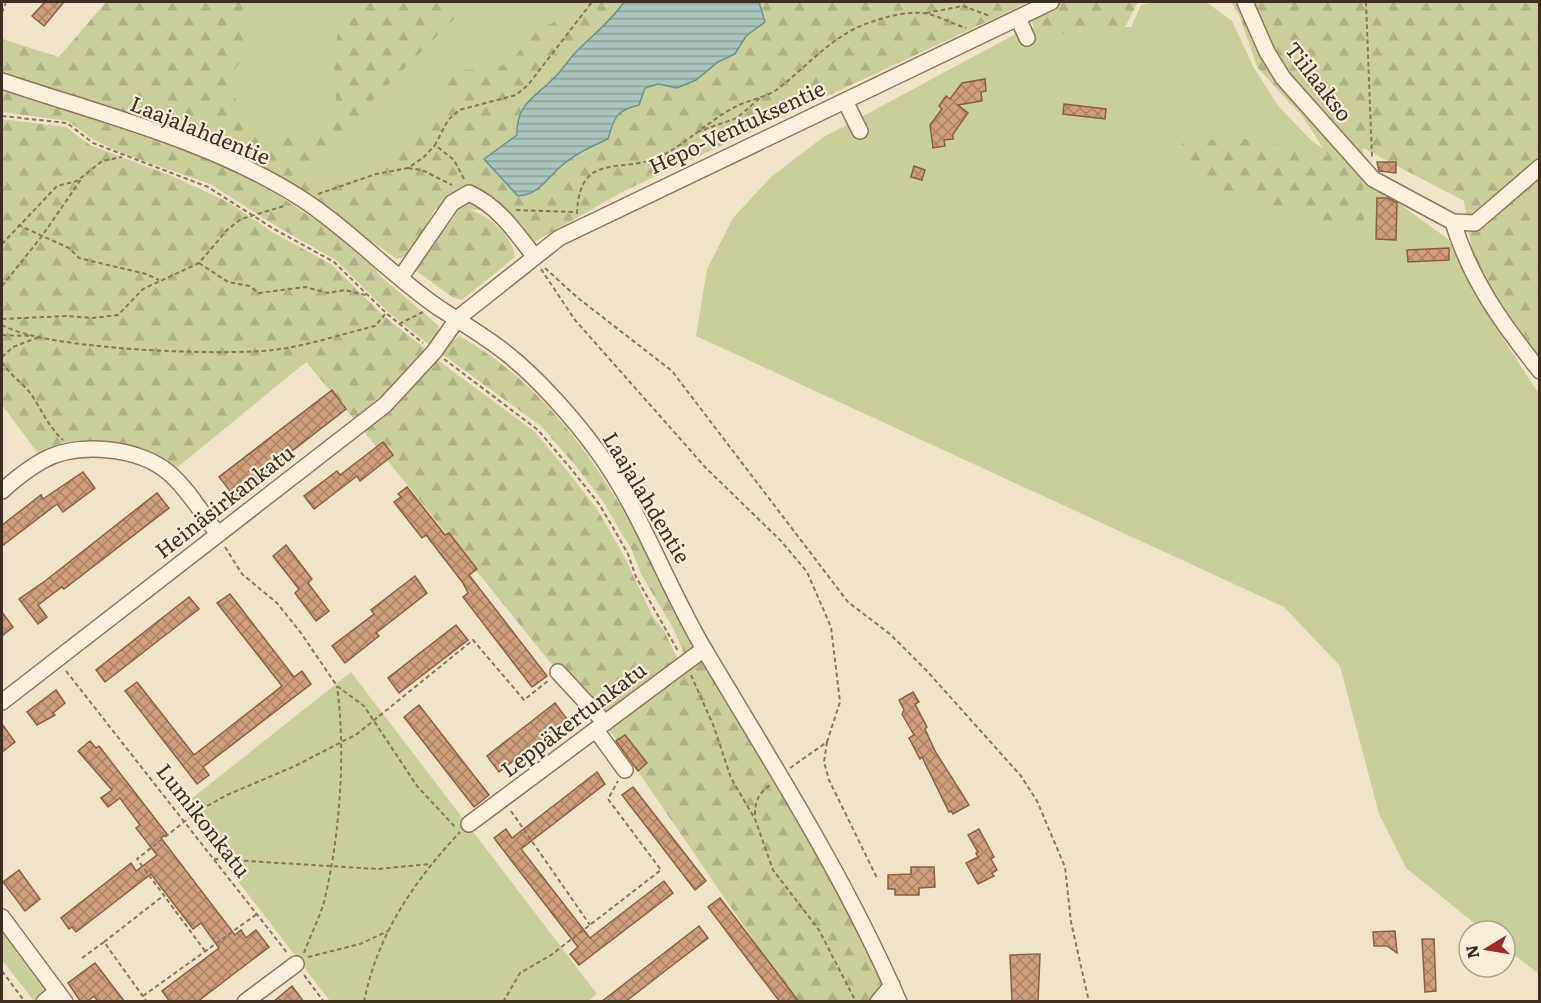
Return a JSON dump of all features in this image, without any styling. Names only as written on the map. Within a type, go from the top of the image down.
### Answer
[{"type":"street","name":"Hepo-Ventuksentie","points":[[458,318],[534,256],[577,228],[1051,2]]},
{"type":"street","name":"Tiilaakso","points":[[1245,2],[1267,52],[1283,78],[1373,179]]},
{"type":"street","points":[[1018,18],[1026,38]]},
{"type":"street","name":"Laajalahdentie","points":[[2,81],[205,151],[261,176],[303,200],[439,308],[458,318],[509,355],[559,406],[598,453],[643,527],[704,649],[781,773],[855,905],[899,1002]]},
{"type":"street","points":[[845,100],[860,131]]},
{"type":"street","points":[[1373,179],[1453,222],[1475,224],[1539,167]]},
{"type":"street","points":[[401,277],[452,202],[469,193],[490,205],[505,218],[534,256]]},
{"type":"street","points":[[1453,222],[1463,255],[1492,308],[1539,371]]},
{"type":"street","name":"Heinäsirkankatu","points":[[2,702],[385,405],[434,352],[458,318]]},
{"type":"street","points":[[2,491],[43,460],[74,450],[103,450],[154,463],[170,474],[218,534]]},
{"type":"street","name":"Leppäkertunkatu","points":[[464,828],[704,649]]},
{"type":"street","points":[[558,672],[600,727],[625,770]]},
{"type":"street","points":[[2,917],[61,996],[44,1002]]},
{"type":"street","points":[[245,1002],[296,964]]},
{"type":"street","points":[[878,1002],[892,985]]},
{"type":"path","points":[[2,13],[6,2]]},
{"type":"path","points":[[2,320],[66,316],[93,318],[118,315],[143,290],[159,280],[199,263],[227,230],[241,219],[256,216],[376,174],[408,168],[424,157],[435,145],[448,120],[459,110],[516,95],[528,85],[592,2]]},
{"type":"path","points":[[1366,2],[1373,179]]},
{"type":"path","points":[[577,228],[578,196],[584,179],[601,168],[647,163],[666,154],[735,107],[779,88],[820,50],[849,31],[874,20],[963,6],[997,17]]},
{"type":"path","points":[[926,13],[984,34]]},
{"type":"path","points":[[693,134],[737,118],[762,96]]},
{"type":"path","points":[[2,116],[67,123],[93,142],[208,187],[274,229],[334,262],[399,324],[538,430],[599,504],[619,538],[650,602],[669,630],[699,692],[731,778],[755,819],[773,870],[819,930],[856,1002]]},
{"type":"path","points":[[435,145],[454,160],[464,177],[469,193]]},
{"type":"path","points":[[2,244],[57,186],[77,181],[102,161],[124,156]]},
{"type":"path","points":[[408,168],[428,173],[469,193]]},
{"type":"path","points":[[2,286],[42,237],[83,176]]},
{"type":"path","points":[[490,205],[517,211],[577,211]]},
{"type":"path","points":[[18,225],[69,248],[79,258],[146,274],[159,280]]},
{"type":"path","points":[[534,256],[574,320],[706,468],[781,541],[807,572],[831,627],[837,665],[840,702],[827,742],[824,762],[829,780],[878,880]]},
{"type":"path","points":[[534,256],[578,298],[672,371],[848,602],[890,634],[927,671],[1021,776],[1037,801],[1065,867],[1071,922],[1089,1002]]},
{"type":"path","points":[[199,263],[228,282],[249,286],[259,293],[305,286],[328,293],[345,290],[368,295]]},
{"type":"path","points":[[399,324],[423,312],[439,308]]},
{"type":"path","points":[[2,335],[138,349],[273,350],[375,326],[386,313]]},
{"type":"path","points":[[2,325],[39,337]]},
{"type":"path","points":[[2,357],[13,347],[39,337]]},
{"type":"path","points":[[2,362],[10,375],[33,397],[52,428],[74,450]]},
{"type":"path","points":[[218,534],[242,574],[277,603],[314,649],[337,686],[364,706],[417,786],[464,828],[430,864],[408,894],[388,931],[368,981],[364,1002]]},
{"type":"path","points":[[205,951],[137,859],[198,811],[227,795],[262,783],[339,745],[473,640],[524,700],[558,672]]},
{"type":"path","name":"Lumikonkatu","points":[[56,659],[324,1002]]},
{"type":"path","points":[[337,686],[338,798],[331,867],[323,904],[303,959],[360,944],[388,931]]},
{"type":"path","points":[[755,819],[755,805],[762,791],[781,773],[827,742]]},
{"type":"path","points":[[503,1002],[520,973],[551,955],[661,870],[608,799],[625,770]]},
{"type":"path","points":[[503,799],[590,925]]},
{"type":"path","points":[[214,859],[378,869],[430,864]]},
{"type":"path","points":[[82,958],[164,896]]},
{"type":"path","points":[[143,996],[257,914]]},
{"type":"path","points":[[104,942],[147,1002]]},
{"type":"path","points":[[2,971],[25,1002]]},
{"type":"green space","points":[[106,2],[257,2],[248,22],[249,41],[241,61],[230,76],[233,91],[244,114],[252,122],[274,132],[287,133],[302,132],[316,127],[328,118],[333,109],[336,98],[335,48],[349,2],[463,2],[454,19],[366,107],[353,131],[326,145],[301,169],[312,190],[351,180],[369,172],[402,150],[445,108],[443,91],[446,80],[452,74],[460,71],[494,68],[505,64],[536,32],[572,13],[584,2],[624,2],[616,13],[574,53],[555,77],[532,96],[517,135],[484,159],[518,196],[536,190],[570,159],[607,139],[617,116],[626,109],[639,104],[645,89],[658,84],[677,88],[696,80],[718,62],[735,54],[746,36],[764,22],[759,2],[1029,2],[624,191],[529,245],[489,202],[477,182],[465,170],[452,178],[410,255],[397,259],[301,193],[94,104],[2,72],[2,39],[59,57]]},
{"type":"green space","points":[[237,2],[995,2],[523,211],[335,206],[201,116]]},
{"type":"green space","points":[[1051,2],[1138,2],[1124,29],[1059,34],[1035,31],[1029,12]]},
{"type":"green space","points":[[1153,2],[1206,2],[1232,21],[1254,68],[1279,107],[1311,140],[1448,239],[1500,334],[1539,394],[1539,974],[1517,957],[1517,919],[1469,919],[1406,868],[1379,814],[1340,666],[1284,607],[696,336],[707,269],[733,218],[771,177],[822,138],[1027,28],[1131,27],[1141,5]]},
{"type":"green space","points":[[1231,2],[1539,2],[1539,364],[1474,265],[1464,201],[1363,148],[1364,234],[1288,209],[1219,191],[1184,170],[1176,154],[1184,140],[1247,139],[1328,156],[1303,117],[1257,67],[1240,17]]},
{"type":"green space","points":[[2,88],[202,157],[258,182],[329,229],[372,262],[379,275],[439,326],[432,347],[388,312],[336,260],[276,226],[210,184],[124,154],[94,140],[68,121],[2,112]]},
{"type":"green space","points":[[2,119],[66,127],[90,145],[172,176],[230,203],[272,232],[331,264],[384,316],[427,350],[380,400],[356,421],[306,362],[173,471],[134,452],[40,456],[2,405]]},
{"type":"green space","points":[[461,207],[496,224],[508,239],[515,257],[462,300],[452,297],[415,270]]},
{"type":"green space","points":[[459,336],[500,363],[537,395],[570,432],[599,472],[650,558],[695,645],[685,656],[673,628],[641,574],[632,550],[602,500],[575,465],[541,426],[439,352]]},
{"type":"green space","points":[[435,358],[535,432],[569,473],[597,509],[623,554],[652,615],[665,632],[679,662],[601,719],[558,672],[362,429]]},
{"type":"green space","points":[[704,649],[899,1001],[795,1001],[605,723]]},
{"type":"green space","points":[[351,672],[597,994],[587,1002],[330,1001],[181,807]]},
{"type":"green space","points":[[2,932],[46,992],[34,1001],[2,960]]},
{"type":"water","points":[[624,2],[759,2],[765,22],[746,36],[735,54],[718,62],[696,80],[677,88],[658,84],[645,88],[639,105],[626,109],[618,116],[612,125],[608,139],[570,159],[536,190],[518,196],[484,159],[517,135],[520,115],[528,102],[608,22]]},
{"type":"building","points":[[45,2],[64,2],[44,26],[32,16]]},
{"type":"building","points":[[985,79],[986,91],[981,92],[982,101],[958,105],[968,113],[953,134],[953,139],[944,140],[945,146],[933,148],[930,125],[942,109],[939,106],[946,96],[950,99],[962,83]]},
{"type":"building","points":[[1064,104],[1106,109],[1105,119],[1063,114]]},
{"type":"building","points":[[1377,162],[1396,162],[1396,173],[1379,171]]},
{"type":"building","points":[[914,166],[925,170],[922,180],[911,177]]},
{"type":"building","points":[[1377,198],[1388,198],[1397,203],[1396,240],[1376,239]]},
{"type":"building","points":[[1449,248],[1449,260],[1408,262],[1407,250]]},
{"type":"building","points":[[332,390],[346,409],[234,496],[219,477]]},
{"type":"building","points":[[383,442],[393,455],[360,481],[357,476],[314,509],[304,496],[337,471],[340,475]]},
{"type":"building","points":[[83,472],[95,488],[63,512],[57,504],[2,546],[2,525],[41,495],[43,499]]},
{"type":"building","points":[[407,487],[445,535],[449,533],[477,569],[469,575],[547,676],[532,687],[463,597],[468,593],[463,583],[426,535],[422,538],[394,502],[401,497],[398,494]]},
{"type":"building","points":[[157,493],[169,508],[64,589],[62,587],[38,605],[47,617],[38,624],[19,599]]},
{"type":"building","points":[[286,545],[312,579],[308,583],[329,611],[316,621],[295,593],[299,589],[273,556]]},
{"type":"building","points":[[415,576],[427,593],[376,633],[379,636],[345,663],[332,646],[374,614],[371,610]]},
{"type":"building","points":[[230,594],[294,677],[302,671],[311,684],[203,767],[209,775],[197,784],[125,691],[137,682],[194,755],[282,686],[217,603]]},
{"type":"building","points":[[189,597],[199,609],[105,682],[96,670]]},
{"type":"building","points":[[2,612],[13,627],[2,636]]},
{"type":"building","points":[[456,625],[468,640],[399,693],[388,678]]},
{"type":"building","points":[[56,690],[65,703],[53,713],[55,715],[37,725],[27,712]]},
{"type":"building","points":[[913,692],[919,702],[915,704],[927,727],[925,729],[935,751],[969,805],[953,814],[949,812],[922,757],[920,759],[909,738],[914,735],[902,714],[904,710],[899,700]]},
{"type":"building","points":[[555,703],[567,719],[499,772],[487,756]]},
{"type":"building","points":[[419,705],[489,795],[474,807],[404,717]]},
{"type":"building","points":[[2,724],[15,742],[2,752]]},
{"type":"building","points":[[625,735],[647,763],[638,771],[616,741]]},
{"type":"building","points":[[90,741],[96,748],[99,746],[167,834],[161,838],[235,935],[241,930],[246,938],[256,930],[269,947],[197,1002],[170,1002],[162,991],[219,948],[201,923],[193,929],[151,874],[76,932],[72,927],[69,929],[61,918],[131,863],[136,871],[157,855],[136,828],[140,825],[120,798],[108,807],[101,798],[112,790],[78,751]]},
{"type":"building","points":[[597,772],[605,784],[521,849],[590,938],[664,881],[673,893],[579,965],[570,954],[578,947],[494,838],[506,829],[512,838]]},
{"type":"building","points":[[633,787],[706,881],[695,890],[622,795]]},
{"type":"building","points":[[979,829],[994,857],[991,859],[997,870],[992,873],[994,876],[978,884],[966,863],[978,857],[976,853],[978,852],[968,835]]},
{"type":"building","points":[[911,867],[934,867],[935,887],[919,888],[919,895],[895,895],[895,889],[888,889],[888,875],[911,874]]},
{"type":"building","points":[[19,870],[40,899],[25,911],[3,882]]},
{"type":"building","points":[[720,898],[799,1002],[780,1002],[745,956],[708,907]]},
{"type":"building","points":[[699,926],[708,938],[625,1002],[601,1002]]},
{"type":"building","points":[[1395,931],[1397,953],[1387,946],[1374,946],[1373,932]]},
{"type":"building","points":[[1422,939],[1434,939],[1436,991],[1425,992]]},
{"type":"building","points":[[1040,954],[1038,1002],[1012,1002],[1010,955]]},
{"type":"building","points":[[95,963],[125,1002],[98,1002],[94,996],[87,1002],[81,1002],[68,983]]},
{"type":"building","points":[[292,986],[304,1002],[273,1002]]}]
